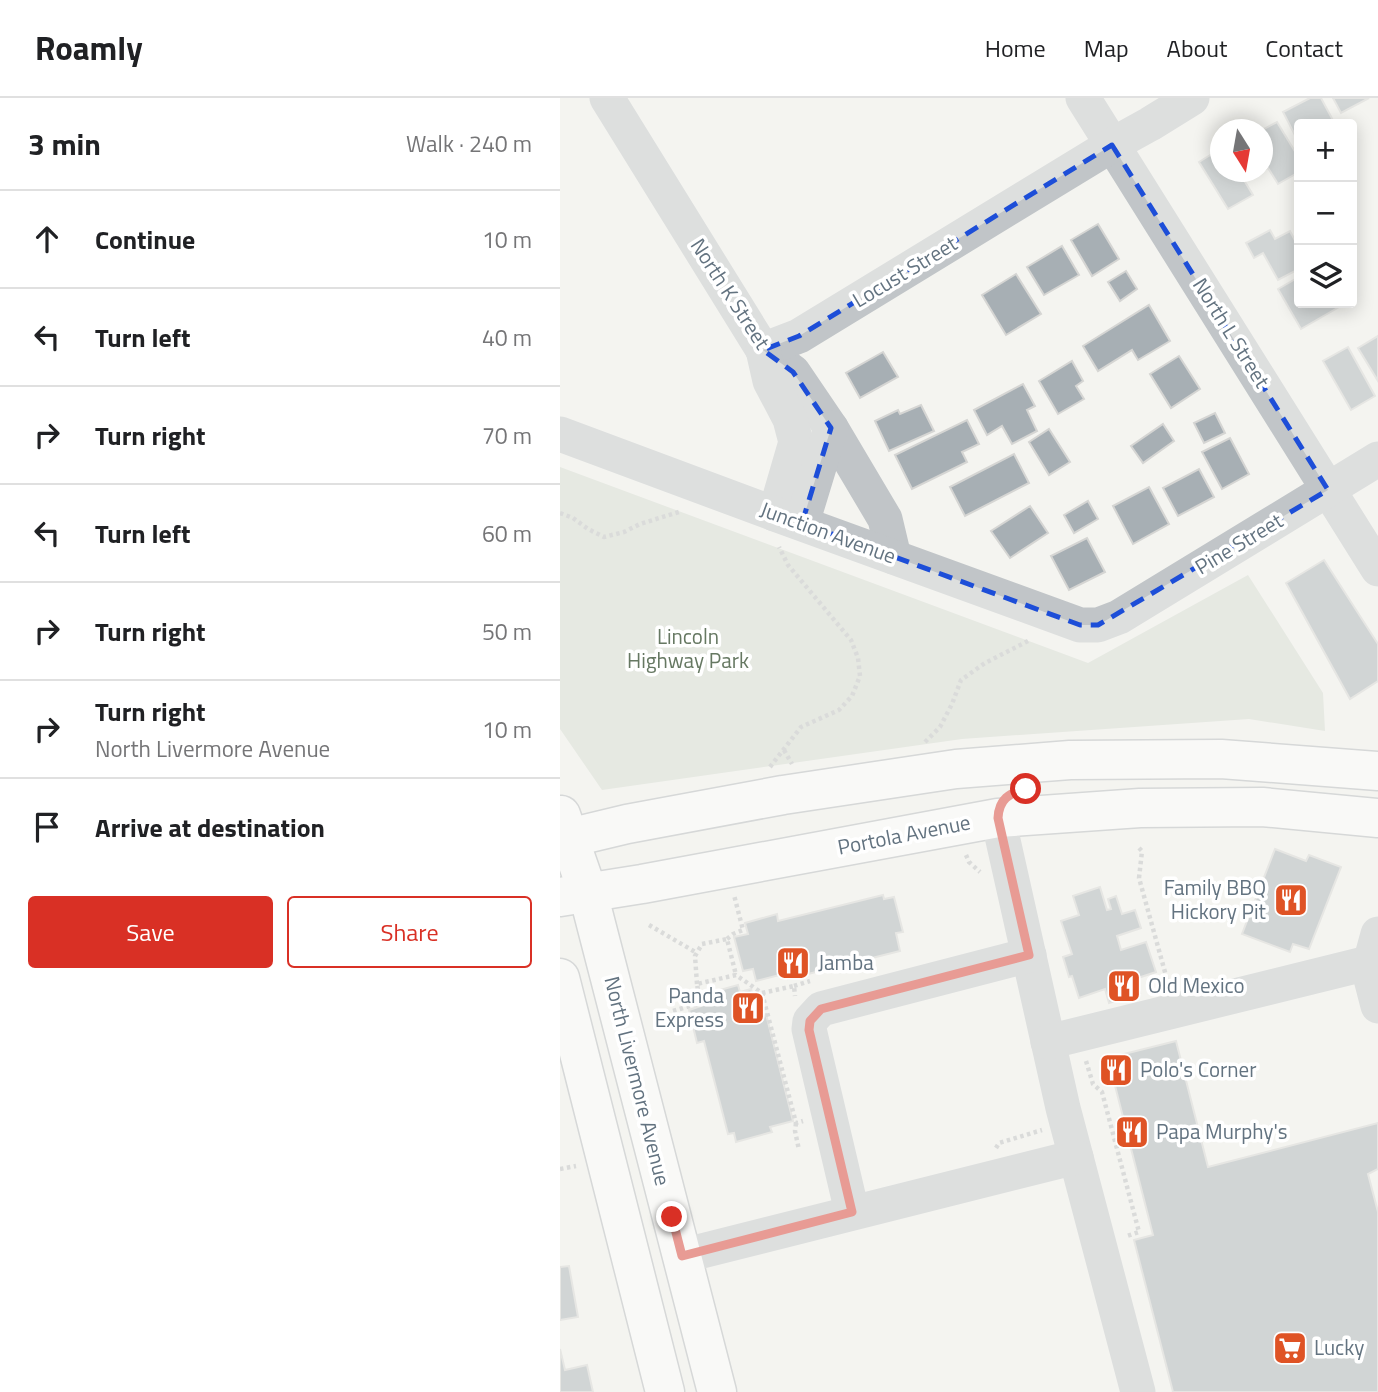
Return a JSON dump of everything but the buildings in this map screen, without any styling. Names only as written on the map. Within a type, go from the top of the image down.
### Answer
[{"type":"main road","points":[[563,831],[627,824],[783,795],[956,769],[1070,760],[1221,759],[1378,771]]},
{"type":"main road","points":[[998,818],[1002,801],[1019,790],[1077,784],[1141,782],[1221,759]]},
{"type":"main road","name":"Portola Avenue","points":[[574,895],[998,818],[1140,808],[1262,807],[1378,819]]},
{"type":"main road","name":"North Livermore Avenue","points":[[563,831],[574,895],[682,1256],[717,1392]]},
{"type":"main road","points":[[560,978],[665,1392]]},
{"type":"street","name":"North K Street","points":[[607,98],[762,350],[793,372],[831,428],[885,519],[894,557]]},
{"type":"street","name":"North L Street","points":[[1083,98],[1378,569]]},
{"type":"street","name":"Locust Street","points":[[762,350],[799,336],[1192,98]]},
{"type":"street","points":[[762,350],[770,381],[790,419],[796,442],[785,528]]},
{"type":"street","points":[[785,528],[814,489],[831,428]]},
{"type":"street","name":"Junction Avenue","points":[[560,434],[785,528],[894,557],[1080,625],[1098,625]]},
{"type":"street","name":"Pine Street","points":[[1098,625],[1119,617],[1378,459]]},
{"type":"street","points":[[998,818],[1063,1108],[1138,1392]]},
{"type":"street","points":[[1048,1042],[1375,948],[1370,975],[1378,1006]]},
{"type":"street","points":[[852,1212],[809,1030],[810,1021],[821,1009],[1029,955]]},
{"type":"street","points":[[682,1256],[1076,1157]]},
{"type":"path","points":[[560,513],[604,537],[682,511]]},
{"type":"path","points":[[768,770],[801,727],[839,710],[852,696],[860,676],[858,658],[851,640],[788,565],[785,528]]},
{"type":"path","points":[[921,745],[940,727],[953,704],[961,680],[985,663],[1030,640]]},
{"type":"path","points":[[1139,848],[1142,851],[1139,878],[1170,991]]},
{"type":"path","points":[[965,853],[969,862],[981,872],[984,884]]},
{"type":"path","points":[[673,1011],[700,1003],[695,956],[702,944],[727,939],[743,930],[734,892]]},
{"type":"path","points":[[649,925],[697,953]]},
{"type":"path","points":[[727,939],[736,975],[762,993],[796,1122],[794,1131],[799,1150]]},
{"type":"path","points":[[696,984],[736,975]]},
{"type":"path","points":[[762,993],[794,986],[795,999]]},
{"type":"path","points":[[1082,1050],[1093,1084],[1102,1092],[1139,1232],[1121,1237]]},
{"type":"path","points":[[796,1122],[812,1119]]},
{"type":"highlighted area","points":[[1112,145],[1328,490],[1098,625],[1080,625],[802,523],[831,428],[793,372],[763,350],[799,336]]},
{"type":"green space","name":"Lincoln Highway Park","points":[[560,467],[1088,663],[1248,575],[1323,693],[1325,731],[1249,719],[962,739],[602,790],[560,729]]},
{"type":"place","name":"Family BBQ Hickory Pit","points":[[1291,900]]},
{"type":"place","name":"Jamba","points":[[793,963]]},
{"type":"place","name":"Old Mexico","points":[[1124,986]]},
{"type":"place","name":"Panda Express","points":[[748,1008]]},
{"type":"place","name":"Polo's Corner","points":[[1116,1070]]},
{"type":"place","name":"Papa Murphy's","points":[[1132,1132]]},
{"type":"place","name":"Lucky","points":[[1290,1348]]},
{"type":"route","points":[[672,1217],[682,1256],[852,1212],[809,1030],[810,1021],[821,1009],[1029,955],[998,818],[1000,805],[1005,798],[1013,792],[1026,789]]}]
